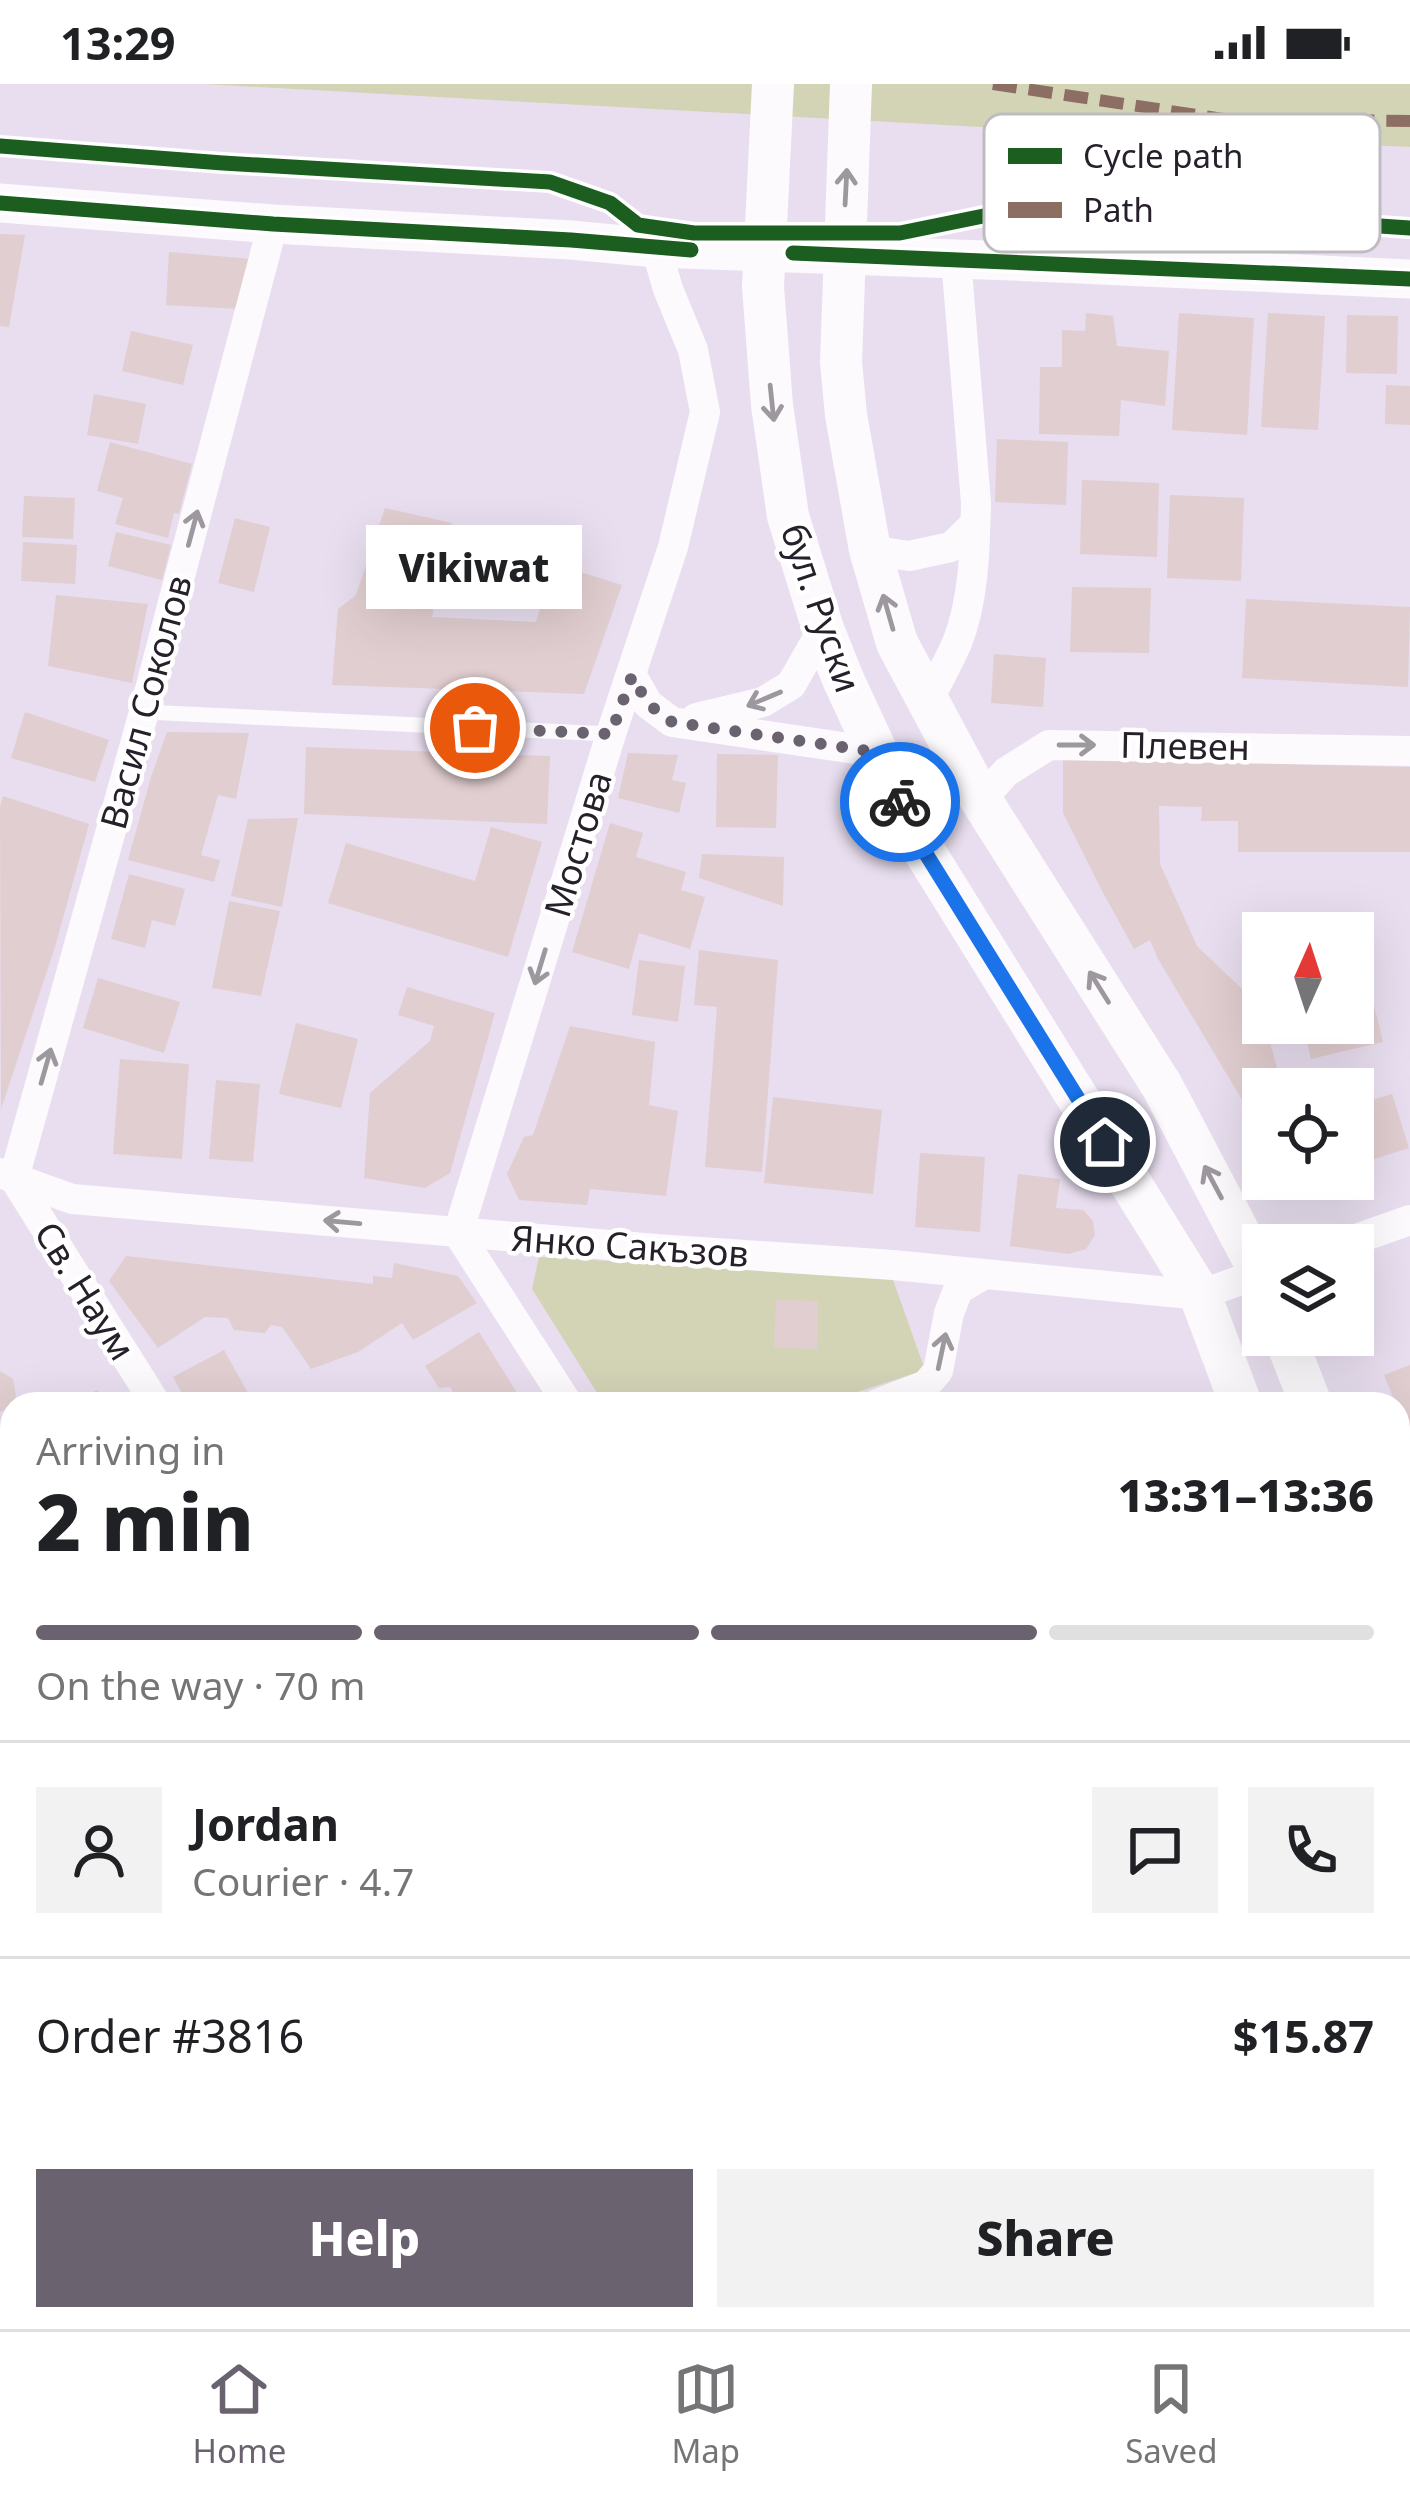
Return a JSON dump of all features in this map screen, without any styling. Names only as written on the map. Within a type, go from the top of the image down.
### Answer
[{"type":"main road","name":"бул. Руски","points":[[773,84],[763,287],[772,405],[788,516],[823,628],[918,841],[1200,1295],[1236,1392]]},
{"type":"main road","name":"бул. Руски","points":[[851,84],[841,362],[870,550],[897,644],[981,800],[1162,1086],[1242,1236]]},
{"type":"main road","points":[[1292,1356],[1306,1392]]},
{"type":"street","points":[[0,203],[656,248],[1410,280]]},
{"type":"street","name":"Васил Соколов","points":[[7,1176],[145,712],[273,224]]},
{"type":"street","name":"Мостова","points":[[458,1233],[611,734],[674,547],[705,412],[693,350],[656,248]]},
{"type":"street","points":[[927,703],[957,641],[968,604],[976,524],[956,258]]},
{"type":"street","points":[[870,550],[909,556],[951,547],[976,524]]},
{"type":"street","points":[[672,722],[763,702],[783,690],[791,685],[823,628]]},
{"type":"street","points":[[632,676],[648,704],[672,722],[876,752]]},
{"type":"street","name":"Плевен","points":[[981,800],[1006,772],[1049,745],[1410,751]]},
{"type":"street","name":"Янко Сакъзов","points":[[7,1176],[72,1199],[458,1233],[893,1265],[1200,1295],[1242,1281]]},
{"type":"street","name":"Св. Наум","points":[[7,1176],[148,1392]]},
{"type":"street","points":[[1374,1233],[1410,1220]]},
{"type":"street","points":[[458,1233],[560,1392]]},
{"type":"street","points":[[908,1392],[926,1385],[938,1371],[958,1290],[983,1275]]},
{"type":"lane","points":[[145,712],[611,734]]},
{"type":"green space","points":[[202,84],[1410,84],[1410,147],[1380,146],[1380,114],[984,114],[984,127]]},
{"type":"green space","points":[[539,1257],[892,1277],[925,1370],[857,1392],[596,1392],[532,1289]]},
{"type":"building","points":[[0,234],[25,235],[9,327],[0,326]]},
{"type":"building","points":[[169,252],[252,259],[239,309],[166,305]]},
{"type":"building","points":[[1086,313],[1113,316],[1117,346],[1169,351],[1165,406],[1121,400],[1119,436],[1039,434],[1040,367],[1062,367],[1062,330],[1085,331]]},
{"type":"building","points":[[1179,313],[1254,318],[1247,435],[1172,430]]},
{"type":"building","points":[[1268,313],[1325,316],[1318,430],[1261,427]]},
{"type":"building","points":[[1347,315],[1398,316],[1397,374],[1346,373]]},
{"type":"building","points":[[131,331],[193,345],[183,385],[122,371]]},
{"type":"building","points":[[1386,385],[1410,386],[1410,425],[1385,424]]},
{"type":"building","points":[[94,394],[146,404],[138,444],[87,435]]},
{"type":"building","points":[[997,439],[1068,442],[1066,505],[995,502]]},
{"type":"building","points":[[110,442],[192,464],[168,538],[115,524],[123,498],[97,491]]},
{"type":"building","points":[[1082,480],[1159,483],[1157,557],[1080,554]]},
{"type":"building","points":[[1170,495],[1244,498],[1241,581],[1167,578]]},
{"type":"building","points":[[24,496],[75,498],[73,539],[22,537]]},
{"type":"building","points":[[385,508],[452,523],[432,617],[536,622],[554,564],[622,585],[584,694],[332,685],[338,609],[356,595]]},
{"type":"building","points":[[235,518],[270,527],[254,592],[218,583]]},
{"type":"building","points":[[116,532],[171,545],[162,580],[108,566]]},
{"type":"building","points":[[23,542],[77,545],[75,584],[21,581]]},
{"type":"building","points":[[1072,587],[1151,588],[1149,653],[1070,652]]},
{"type":"building","points":[[56,595],[148,604],[132,683],[48,666]]},
{"type":"building","points":[[1246,599],[1410,607],[1408,687],[1242,678]]},
{"type":"building","points":[[994,654],[1046,658],[1043,707],[991,703]]},
{"type":"building","points":[[25,712],[109,740],[95,782],[11,758]]},
{"type":"building","points":[[167,732],[249,733],[236,799],[218,795],[201,855],[220,860],[214,882],[128,860]]},
{"type":"building","points":[[306,747],[550,756],[547,824],[304,814]]},
{"type":"building","points":[[628,753],[678,755],[672,780],[686,783],[679,813],[618,798]]},
{"type":"building","points":[[717,754],[778,755],[776,828],[716,827]]},
{"type":"building","points":[[1063,759],[1410,767],[1410,852],[1238,852],[1238,821],[1201,821],[1202,807],[1159,806],[1160,864],[1197,946],[1242,989],[1242,1044],[1271,1044],[1277,1068],[1242,1068],[1242,1100],[1150,940],[1134,949],[1063,813]]},
{"type":"building","points":[[3,796],[89,824],[55,947],[1,1109],[0,807]]},
{"type":"building","points":[[298,818],[282,907],[231,896],[248,819]]},
{"type":"building","points":[[610,823],[643,833],[636,857],[686,872],[681,890],[705,897],[690,949],[639,933],[629,969],[572,952]]},
{"type":"building","points":[[491,827],[542,842],[508,957],[328,903],[346,843],[475,881]]},
{"type":"building","points":[[702,854],[784,857],[783,906],[699,878]]},
{"type":"building","points":[[129,874],[185,889],[175,926],[152,920],[145,948],[111,939]]},
{"type":"building","points":[[229,901],[280,911],[261,996],[212,988]]},
{"type":"building","points":[[699,950],[778,960],[762,1172],[705,1167],[717,1007],[694,1005]]},
{"type":"building","points":[[639,960],[685,966],[678,1022],[632,1015]]},
{"type":"building","points":[[98,978],[180,1002],[164,1053],[83,1028]]},
{"type":"building","points":[[407,987],[495,1013],[450,1173],[425,1188],[364,1178],[370,1093],[430,1041],[434,1026],[398,1015]]},
{"type":"building","points":[[1374,1005],[1383,1042],[1311,1059],[1308,1044],[1374,1044]]},
{"type":"building","points":[[296,1023],[358,1039],[341,1108],[279,1094]]},
{"type":"building","points":[[570,1026],[655,1042],[649,1105],[678,1111],[666,1196],[590,1189],[587,1205],[519,1200],[507,1174],[524,1137],[533,1135]]},
{"type":"building","points":[[120,1059],[189,1064],[182,1159],[113,1154]]},
{"type":"building","points":[[216,1080],[260,1084],[253,1162],[209,1159]]},
{"type":"building","points":[[1392,1094],[1409,1148],[1374,1159],[1374,1100]]},
{"type":"building","points":[[773,1097],[882,1110],[873,1194],[764,1183]]},
{"type":"building","points":[[920,1153],[985,1157],[980,1232],[915,1227]]},
{"type":"building","points":[[1018,1174],[1060,1179],[1056,1208],[1083,1210],[1093,1221],[1095,1235],[1086,1249],[1068,1254],[1010,1246]]},
{"type":"building","points":[[126,1256],[373,1284],[373,1276],[392,1278],[394,1263],[458,1276],[477,1303],[413,1340],[402,1323],[358,1352],[311,1369],[282,1327],[271,1325],[265,1333],[234,1330],[228,1318],[205,1317],[158,1348],[109,1281]]},
{"type":"building","points":[[776,1300],[818,1301],[817,1349],[774,1348]]},
{"type":"building","points":[[479,1332],[516,1392],[439,1388],[425,1366]]},
{"type":"building","points":[[224,1350],[247,1392],[181,1392],[173,1377]]},
{"type":"building","points":[[1410,1365],[1410,1392],[1391,1392],[1384,1375]]},
{"type":"building","points":[[0,1371],[13,1379],[15,1392],[0,1392]]},
{"type":"marked path","points":[[993,84],[1190,114]]},
{"type":"marked path","points":[[1380,121],[1410,121]]},
{"type":"cycle path","points":[[0,146],[550,182],[610,203],[638,225],[694,233],[900,233],[984,216]]},
{"type":"cycle path","points":[[0,203],[691,250]]},
{"type":"cycle path","points":[[1380,226],[1410,228]]},
{"type":"cycle path","points":[[793,253],[1410,279]]},
{"type":"way so far","points":[[475,728],[611,734],[632,676],[648,704],[672,722],[876,752],[900,802]]},
{"type":"place","name":"Vikiwat","points":[[475,728]]},
{"type":"route","points":[[900,802],[918,841],[1105,1142]]}]
